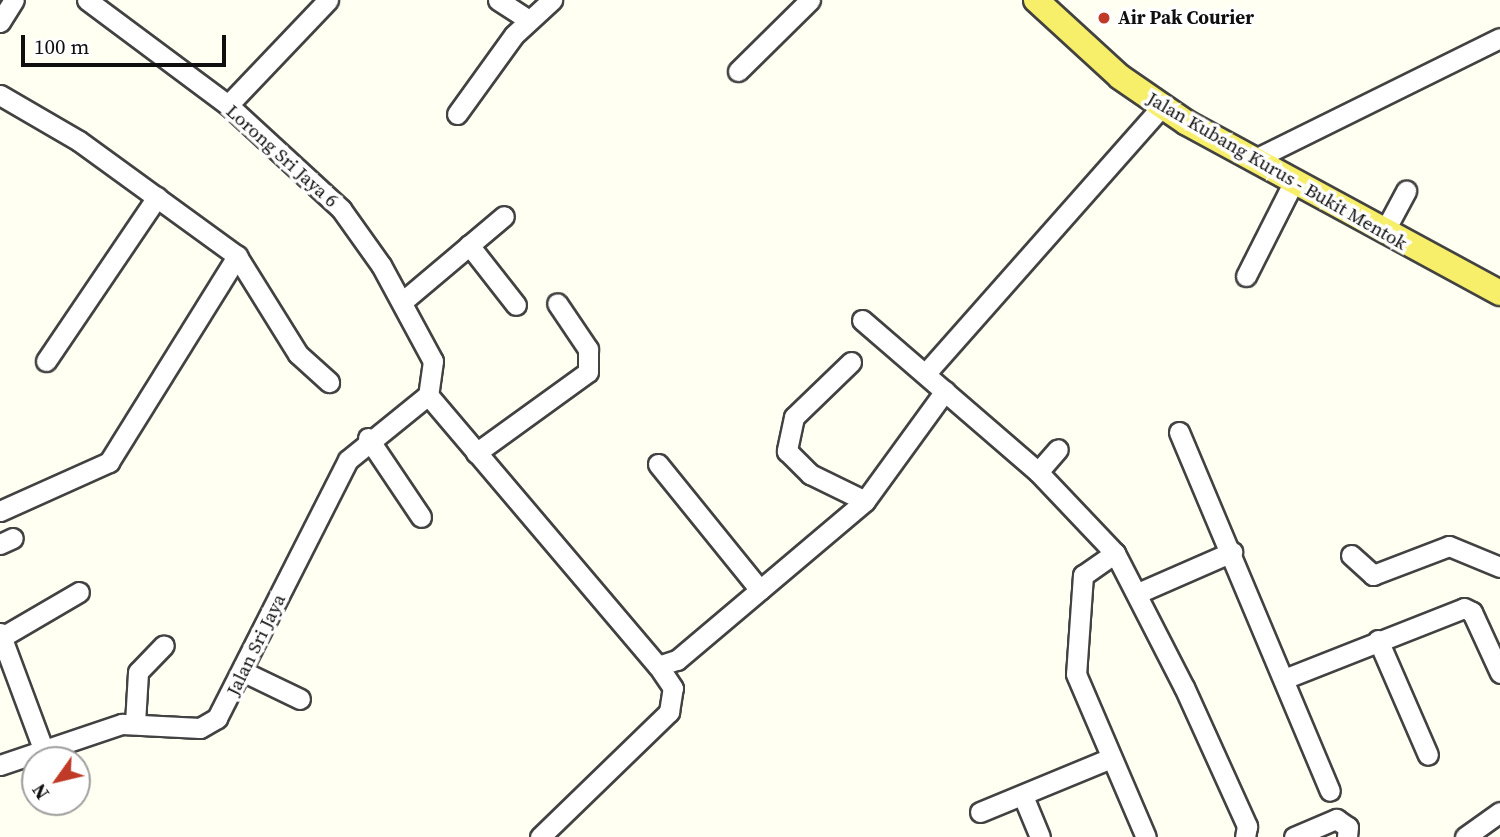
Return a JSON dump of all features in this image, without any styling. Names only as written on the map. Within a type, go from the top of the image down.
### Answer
[{"type":"main road","name":"Jalan Kubang Kurus - Bukit Mentok","points":[[1041,1],[1172,114],[1293,183],[1500,292]]},
{"type":"street","name":"Lorong Sri Jaya 6","points":[[87,0],[228,105],[341,209],[402,302],[433,361],[428,395]]},
{"type":"street","points":[[498,0],[529,20]]},
{"type":"street","points":[[457,114],[529,20],[552,0]]},
{"type":"street","points":[[738,71],[810,0]]},
{"type":"street","points":[[228,105],[320,3]]},
{"type":"street","points":[[1253,160],[1500,38]]},
{"type":"street","points":[[0,95],[157,197],[237,256],[298,354],[329,382]]},
{"type":"street","points":[[926,373],[1172,114]]},
{"type":"street","points":[[1246,276],[1293,183]]},
{"type":"street","points":[[1384,232],[1406,191]]},
{"type":"street","points":[[46,361],[157,197]]},
{"type":"street","points":[[402,302],[503,216]]},
{"type":"street","points":[[469,245],[516,305]]},
{"type":"street","points":[[0,511],[109,462],[237,256]]},
{"type":"street","points":[[476,453],[588,372],[587,349],[557,303]]},
{"type":"street","points":[[862,320],[1038,472],[1115,552],[1138,593],[1246,831]]},
{"type":"street","points":[[851,362],[794,417],[787,451],[810,474],[864,501]]},
{"type":"street","points":[[665,676],[677,660],[864,501],[945,391]]},
{"type":"street","points":[[428,395],[665,676],[676,702],[661,721],[540,837]]},
{"type":"street","name":"Jalan Sri Jaya","points":[[60,746],[135,723],[209,725],[244,672],[340,472],[368,438],[428,395]]},
{"type":"street","points":[[1179,432],[1232,552],[1330,791]]},
{"type":"street","points":[[368,438],[421,517]]},
{"type":"street","points":[[1038,472],[1058,449]]},
{"type":"street","points":[[658,464],[760,590]]},
{"type":"street","points":[[1351,555],[1373,575],[1449,546],[1500,567]]},
{"type":"street","points":[[1115,552],[1083,575],[1076,674],[1146,837]]},
{"type":"street","points":[[1138,593],[1232,552]]},
{"type":"street","points":[[42,746],[1,635],[79,592]]},
{"type":"street","points":[[1284,678],[1452,609],[1469,609],[1500,673]]},
{"type":"street","points":[[1378,640],[1428,755]]},
{"type":"street","points":[[135,723],[138,672],[164,645]]},
{"type":"street","points":[[244,672],[300,699]]},
{"type":"street","name":"Jalan Sri Jaya","points":[[0,765],[21,758]]},
{"type":"street","points":[[980,812],[1111,758]]},
{"type":"street","points":[[1023,796],[1040,837]]},
{"type":"street","points":[[1465,837],[1500,813]]},
{"type":"street","points":[[1294,837],[1336,819],[1348,827],[1347,837]]},
{"type":"place","name":"Air Pak Courier","points":[[1104,18]]}]
